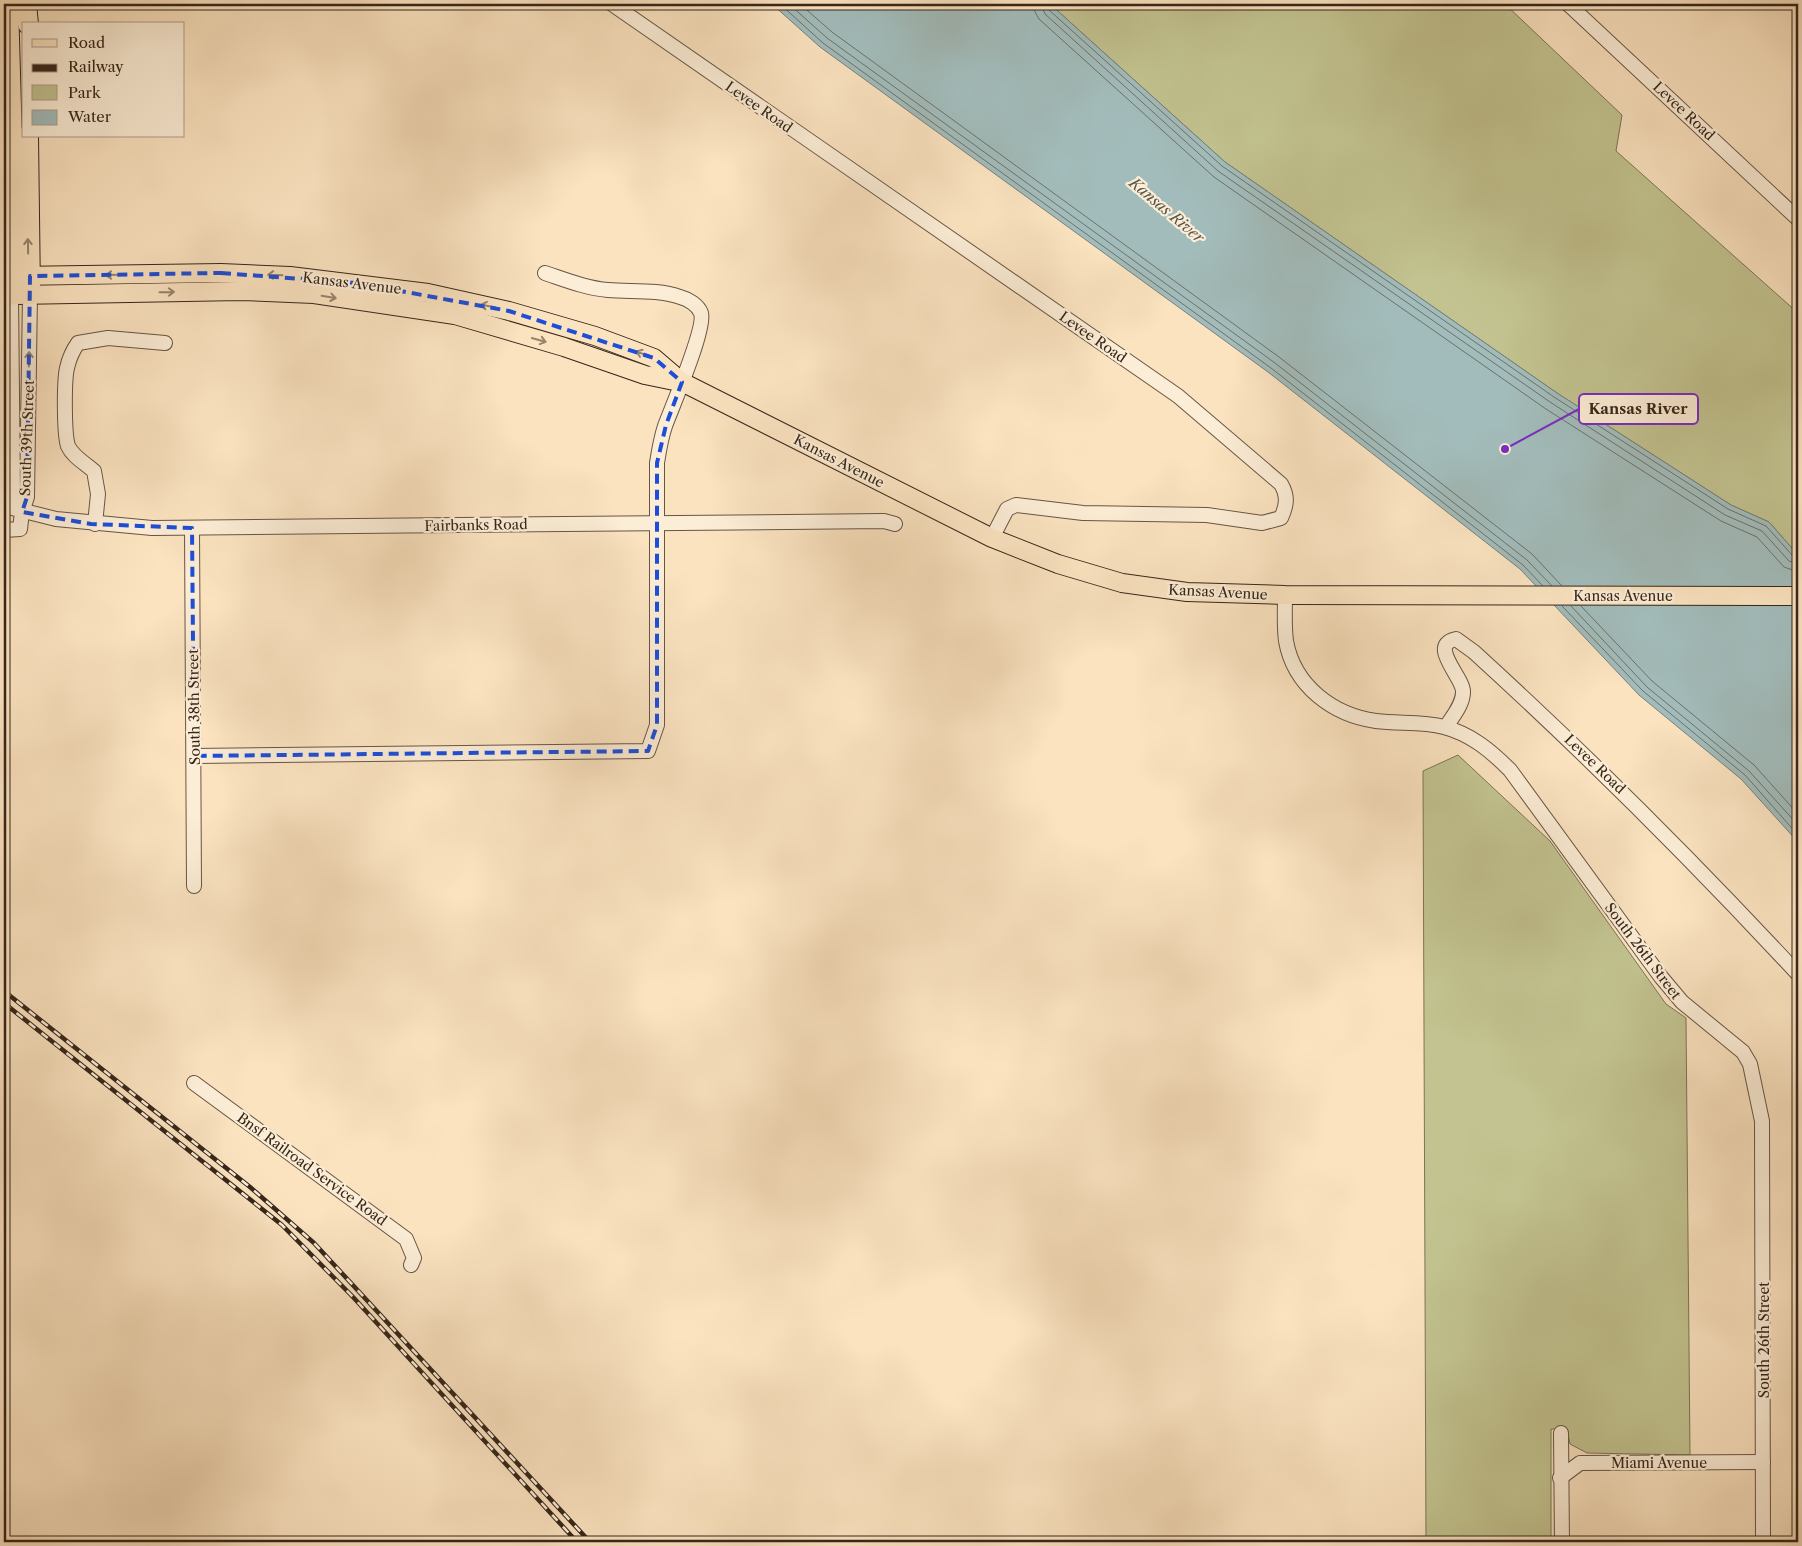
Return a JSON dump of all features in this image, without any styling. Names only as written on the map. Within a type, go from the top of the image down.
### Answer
[{"type":"highway","points":[[8,4],[15,285]]},
{"type":"highway","points":[[26,4],[28,22]]},
{"type":"highway","points":[[15,285],[28,138]]},
{"type":"highway","points":[[4,198],[12,178]]},
{"type":"main road","name":"Kansas Avenue","points":[[15,285],[314,294],[455,315],[564,347],[645,375],[682,382],[992,538],[1058,564],[1122,583],[1188,592],[1285,596],[1798,596]]},
{"type":"street","name":"Levee Road","points":[[612,4],[1178,396],[1281,484],[1286,493],[1286,501],[1281,518],[1262,524],[1208,514],[1083,513],[1016,505],[1007,509],[992,538]]},
{"type":"street","name":"Levee Road","points":[[1568,4],[1798,219]]},
{"type":"street","points":[[194,756],[648,751],[657,725],[657,463],[660,444],[682,382],[701,321],[701,313],[694,304],[681,297],[584,286],[545,273]]},
{"type":"street","name":"South 39th Street","points":[[15,285],[28,497],[22,512]]},
{"type":"street","name":"South 39th Street","points":[[15,285],[13,493],[22,512]]},
{"type":"street","points":[[95,524],[98,494],[94,471],[74,455],[68,446],[66,431],[67,368],[73,350],[78,343],[108,338],[165,343]]},
{"type":"street","name":"Fairbanks Road","points":[[4,506],[56,519],[95,524],[192,528],[884,521],[895,524]]},
{"type":"street","points":[[4,530],[20,529],[22,512]]},
{"type":"street","name":"South 38th Street","points":[[192,528],[194,886]]},
{"type":"street","name":"South 26th Street","points":[[1285,596],[1286,641],[1292,662],[1304,682],[1316,695],[1346,714],[1363,719],[1446,727],[1481,744],[1510,770],[1661,977],[1695,1014],[1734,1043],[1750,1064],[1762,1120],[1763,1542]]},
{"type":"street","name":"Levee Road","points":[[1446,727],[1462,699],[1464,690],[1461,681],[1446,659],[1446,645],[1450,640],[1456,640],[1474,652],[1578,747],[1735,906],[1798,974]]},
{"type":"street","name":"Bnsf Railroad Service Road","points":[[194,1083],[406,1239],[414,1258],[411,1265]]},
{"type":"street","points":[[1561,1433],[1562,1542]]},
{"type":"street","name":"Miami Avenue","points":[[1560,1478],[1580,1463],[1763,1462]]},
{"type":"highlighted area","points":[[221,273],[357,283],[509,311],[654,358],[682,382],[666,425],[657,463],[657,725],[648,751],[194,756],[192,528],[91,524],[22,512],[27,497],[30,276]]},
{"type":"green space","points":[[1050,4],[1505,4],[1622,115],[1616,151],[1798,313],[1798,555],[1769,522],[1731,505],[1557,393],[1225,162]]},
{"type":"green space","points":[[1458,755],[1550,841],[1666,1004],[1686,1018],[1690,1455],[1587,1453],[1570,1444],[1567,1429],[1551,1429],[1551,1542],[1426,1542],[1423,771]]},
{"type":"water","name":"Kansas River","points":[[772,4],[1050,4],[1225,162],[1557,393],[1731,505],[1769,522],[1798,555],[1798,842],[1741,779],[1639,695],[1520,569],[1268,372],[820,47]]},
{"type":"railway","points":[[4,991],[250,1187],[314,1243],[590,1542]]},
{"type":"railway","points":[[4,1003],[282,1225],[353,1297],[577,1542]]},
{"type":"place","name":"Kansas River","points":[[1505,449]]}]
